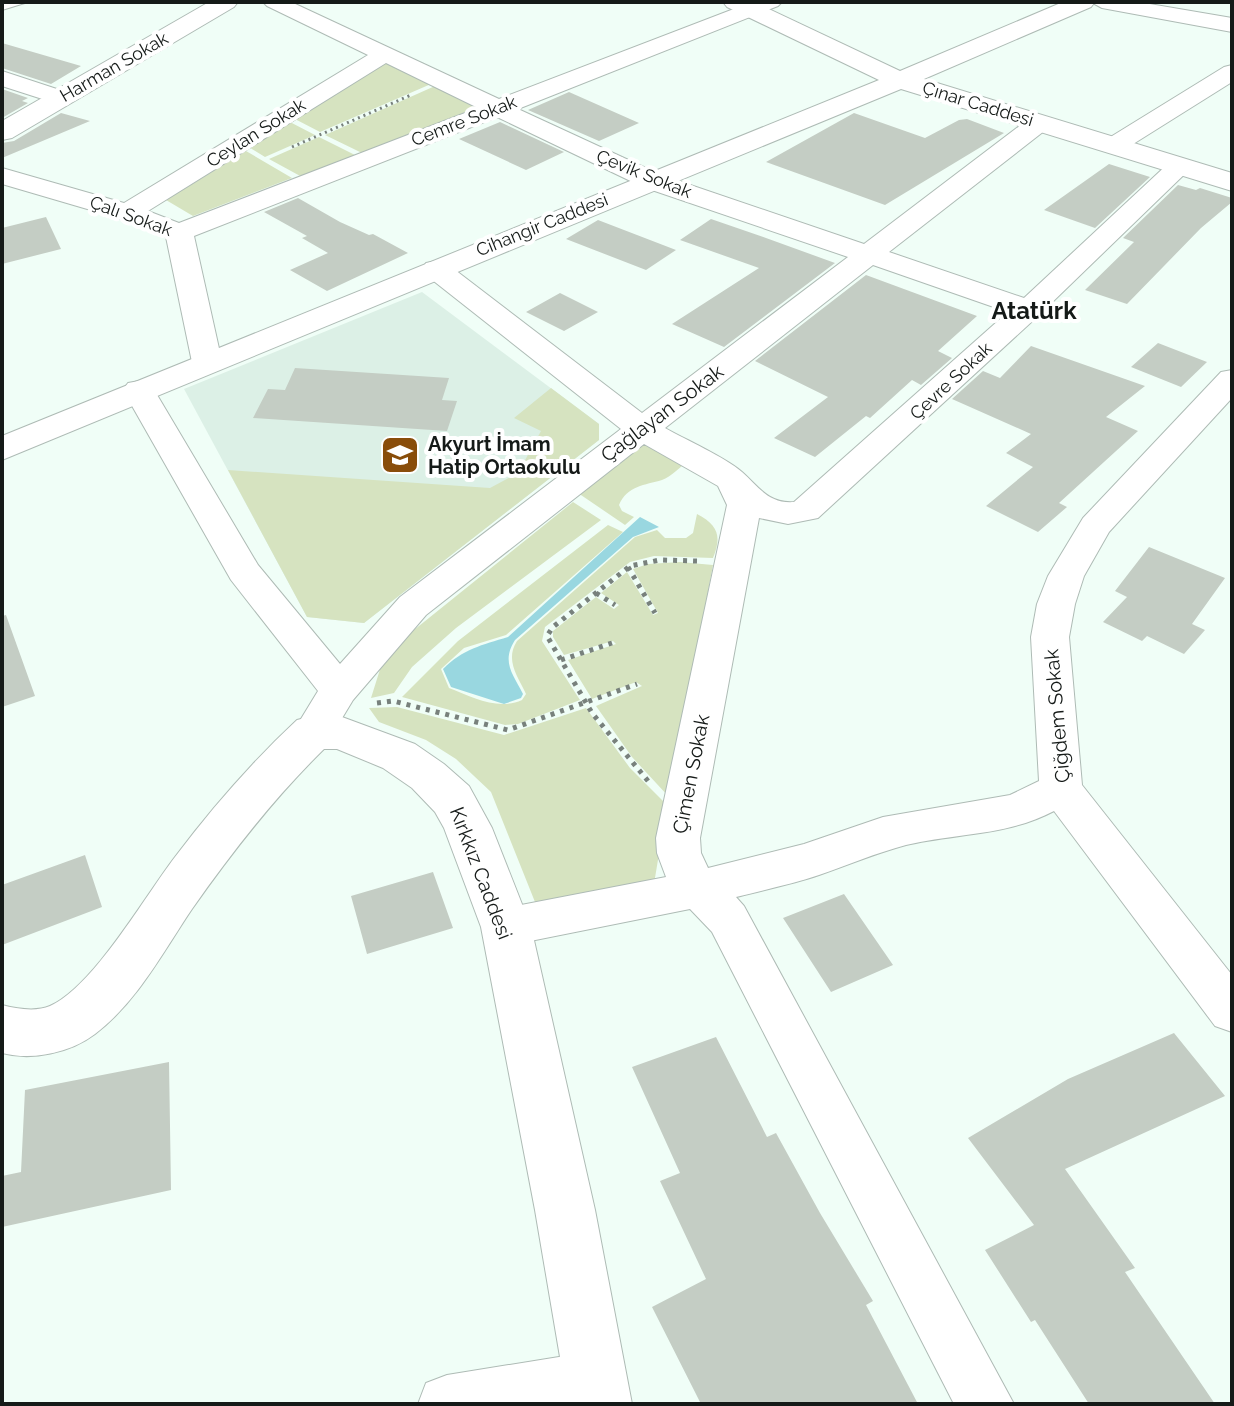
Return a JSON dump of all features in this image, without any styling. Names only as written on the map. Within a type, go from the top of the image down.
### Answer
[{"type":"street","name":"Harman Sokak","points":[[2,132],[226,2]]},
{"type":"street","name":"Çevik Sokak","points":[[274,2],[652,181],[1029,309]]},
{"type":"street","name":"Cihangir Caddesi","points":[[2,449],[1083,2]]},
{"type":"street","points":[[1102,2],[1232,25]]},
{"type":"street","name":"Çınar Caddesi","points":[[752,5],[900,80],[1232,182]]},
{"type":"street","name":"Cemre Sokak","points":[[179,232],[497,109],[752,5]]},
{"type":"street","name":"Ceylan Sokak","points":[[127,212],[385,54]]},
{"type":"street","points":[[1113,146],[1221,89],[1232,72]]},
{"type":"street","points":[[2,78],[61,98]]},
{"type":"street","name":"Çağlayan Sokak","points":[[327,710],[413,606],[1039,123]]},
{"type":"street","name":"Çevre Sokak","points":[[740,493],[783,514],[806,510],[1029,309],[1180,166]]},
{"type":"street","name":"Çalı Sokak","points":[[2,176],[127,212],[179,232],[207,362]]},
{"type":"street","points":[[436,269],[642,429],[730,479],[740,493]]},
{"type":"street","points":[[2,1029],[12,1032],[48,1031],[76,1018],[107,988],[202,856],[327,710],[139,390]]},
{"type":"street","name":"Çiğdem Sokak","points":[[1225,990],[1061,789],[1050,637],[1056,604],[1066,576],[1095,526],[1226,393]]},
{"type":"street","name":"Çimen Sokak","points":[[740,493],[744,505],[683,816],[678,857],[684,874],[728,919],[985,1404]]},
{"type":"street","name":"Kırkkız Caddesi","points":[[327,710],[342,733],[399,756],[428,776],[452,799],[468,828],[506,927],[565,1210],[598,1392]]},
{"type":"street","points":[[506,927],[697,889],[807,861],[883,834],[917,826],[986,818],[1021,809],[1061,789]]},
{"type":"street","points":[[447,1404],[598,1392]]},
{"type":"lane","points":[[2,7],[23,2]]},
{"type":"path","points":[[293,147],[421,91]]},
{"type":"path","points":[[310,130],[334,142]]},
{"type":"path","points":[[683,816],[629,760],[549,641],[549,631],[628,567],[660,560],[732,563]]},
{"type":"path","points":[[628,567],[655,613]]},
{"type":"path","points":[[596,593],[615,605]]},
{"type":"path","points":[[561,660],[612,643]]},
{"type":"path","points":[[327,710],[393,701],[508,730],[637,684]]},
{"type":"shaded area","name":"Akyurt İmam Hatip Ortaokulu","points":[[422,292],[599,424],[599,440],[364,623],[307,617],[184,389]]},
{"type":"green space","points":[[387,62],[431,84],[320,132],[293,118]]},
{"type":"green space","points":[[435,86],[478,107],[362,153],[325,135]]},
{"type":"green space","points":[[288,121],[315,135],[265,157],[247,146]]},
{"type":"green space","points":[[319,137],[357,156],[302,177],[269,159]]},
{"type":"green space","points":[[246,151],[292,178],[193,216],[166,200]]},
{"type":"green space","points":[[551,388],[599,424],[599,440],[364,623],[307,617],[228,470],[490,488],[518,473],[541,431],[514,418]]},
{"type":"green space","points":[[644,443],[688,461],[665,479],[637,487],[622,499],[619,505],[622,511],[634,517],[625,525],[578,493]]},
{"type":"green space","points":[[573,502],[601,520],[456,628],[412,667],[394,693],[371,698],[382,663],[409,634]]},
{"type":"green space","points":[[697,514],[710,522],[716,532],[713,558],[654,556],[630,562],[545,627],[542,641],[580,700],[518,724],[505,725],[402,697],[458,641],[608,525],[623,532],[506,635],[464,648],[441,669],[449,688],[485,702],[504,704],[522,700],[526,694],[512,661],[517,641],[635,537],[657,530],[665,538],[686,538],[693,533]]},
{"type":"green space","points":[[680,562],[713,565],[669,797],[632,757],[596,706],[642,686],[636,682],[592,699],[568,660],[616,644],[613,641],[564,655],[553,637],[553,631],[596,597],[614,609],[619,605],[601,593],[627,572],[653,615],[658,613],[633,569],[648,564]]},
{"type":"green space","points":[[397,707],[504,735],[586,708],[630,768],[667,805],[654,884],[537,907],[491,792],[456,759],[426,740],[379,722],[369,708]]},
{"type":"water","points":[[640,517],[659,527],[633,537],[515,640],[509,661],[523,694],[521,698],[504,704],[451,687],[443,669],[450,662],[473,648],[508,637]]},
{"type":"building","points":[[2,43],[81,66],[51,84],[2,68]]},
{"type":"building","points":[[2,89],[28,98],[22,101],[28,103],[2,118]]},
{"type":"building","points":[[569,92],[639,123],[599,141],[528,110]]},
{"type":"building","points":[[61,113],[90,121],[2,158],[2,143],[14,141]]},
{"type":"building","points":[[854,113],[925,138],[967,119],[1004,133],[885,205],[766,162]]},
{"type":"building","points":[[500,122],[564,152],[526,170],[459,139]]},
{"type":"building","points":[[1109,164],[1150,177],[1095,228],[1044,210]]},
{"type":"building","points":[[1178,185],[1232,198],[1232,202],[1201,228],[1127,304],[1085,290],[1134,242],[1123,238]]},
{"type":"building","points":[[298,198],[340,222],[373,234],[408,253],[327,291],[290,270],[328,253],[302,238],[307,236],[264,212]]},
{"type":"building","points":[[46,217],[61,249],[2,264],[2,228]]},
{"type":"building","points":[[711,219],[835,263],[724,347],[672,324],[759,268],[680,240]]},
{"type":"building","points":[[598,220],[676,250],[646,270],[566,239]]},
{"type":"building","points":[[866,275],[977,316],[938,351],[952,358],[921,385],[912,380],[870,418],[866,416],[815,457],[774,438],[828,397],[755,361]]},
{"type":"building","points":[[560,293],[598,312],[564,331],[526,312]]},
{"type":"building","points":[[1158,343],[1207,362],[1181,387],[1131,367]]},
{"type":"building","points":[[1031,346],[1145,386],[1106,417],[1138,431],[1059,503],[1067,507],[1038,532],[986,506],[1033,467],[1006,453],[1031,434],[952,399],[983,371],[1000,378]]},
{"type":"building","points":[[295,368],[449,378],[442,400],[457,401],[447,431],[253,418],[268,389],[285,390]]},
{"type":"building","points":[[1149,547],[1225,578],[1192,624],[1205,630],[1184,654],[1147,636],[1142,641],[1103,622],[1127,597],[1115,591]]},
{"type":"building","points":[[6,615],[35,696],[2,707],[2,616]]},
{"type":"building","points":[[85,855],[102,907],[2,945],[2,885]]},
{"type":"building","points":[[433,872],[453,928],[367,954],[351,896]]},
{"type":"building","points":[[844,894],[893,965],[831,992],[783,918]]},
{"type":"building","points":[[1174,1033],[1225,1096],[1065,1169],[1135,1268],[1125,1272],[1215,1404],[1089,1404],[985,1250],[1034,1225],[968,1138],[1068,1079]]},
{"type":"building","points":[[716,1037],[767,1137],[776,1133],[873,1301],[866,1305],[918,1404],[701,1404],[652,1307],[706,1279],[660,1181],[680,1173],[632,1067]]},
{"type":"building","points":[[169,1062],[171,1190],[2,1227],[2,1176],[21,1172],[25,1090]]},
{"type":"place","name":"Akyurt İmam Hatip Ortaokulu","points":[[400,455]]},
{"type":"district","name":"Atatürk","points":[[1034,311]]}]
